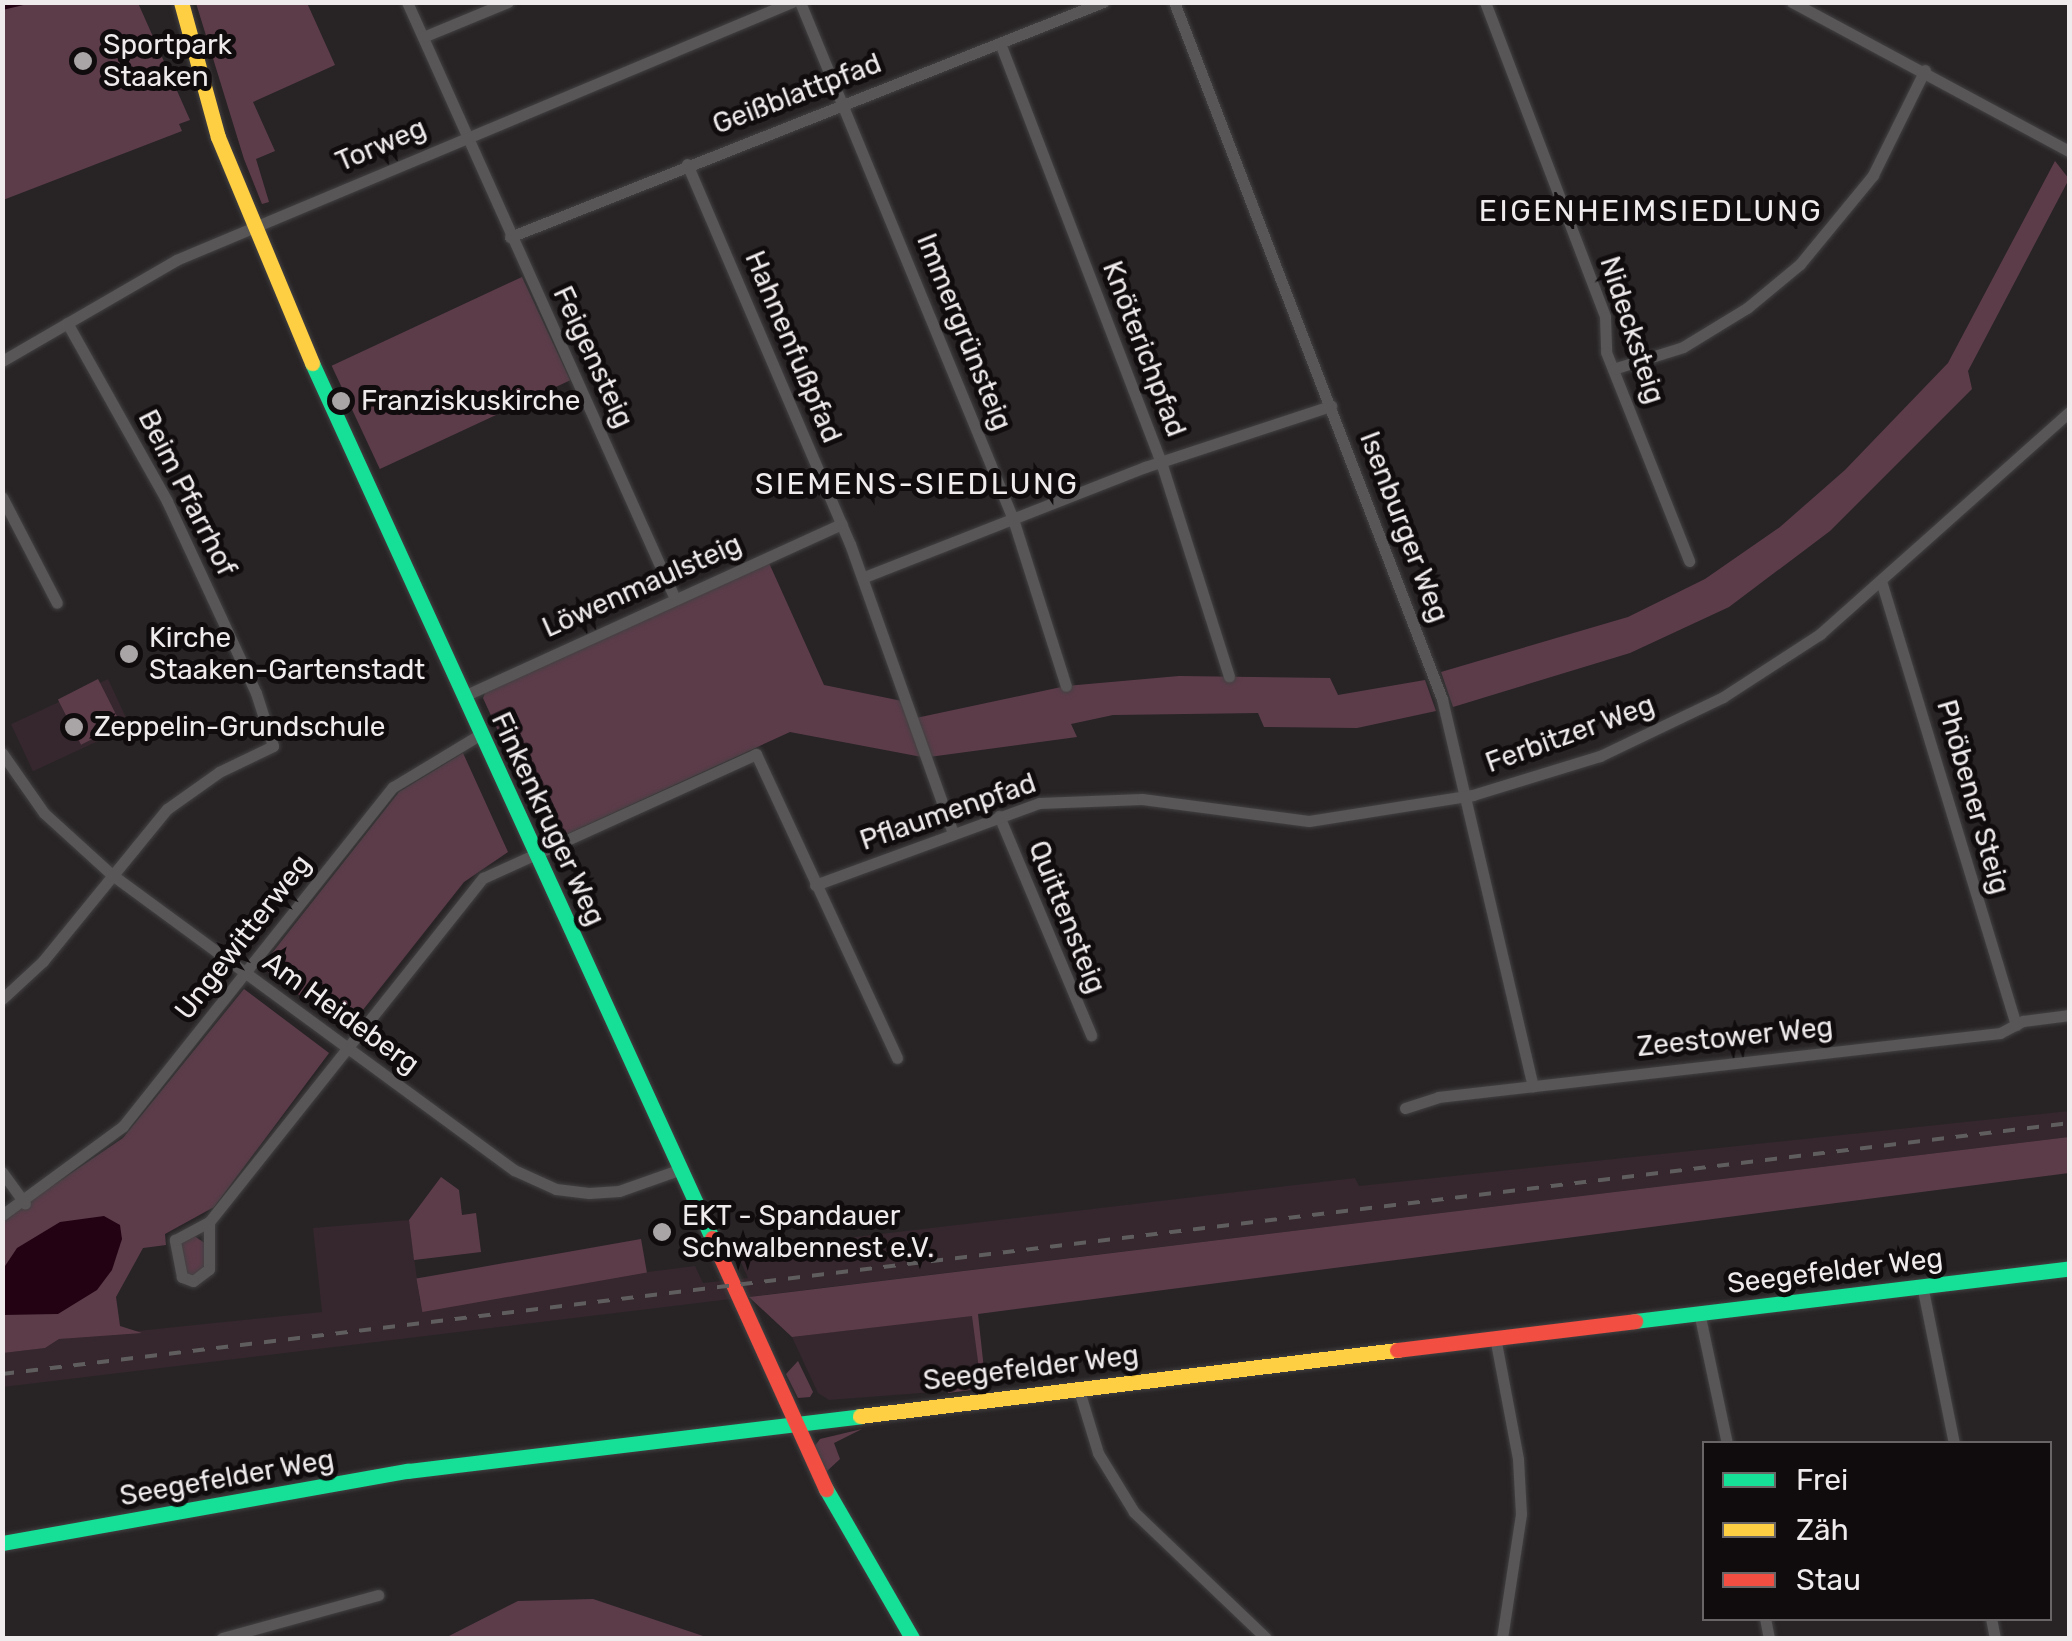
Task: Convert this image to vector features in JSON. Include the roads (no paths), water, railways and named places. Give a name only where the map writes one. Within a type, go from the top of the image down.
[{"type":"street","name":"Finkenkruger Weg","points":[[181,2],[251,227],[852,1542],[912,1638]]},
{"type":"street","name":"Feigensteig","points":[[407,2],[675,599]]},
{"type":"street","points":[[423,37],[508,2]]},
{"type":"street","name":"Torweg","points":[[2,361],[251,227],[796,2]]},
{"type":"street","name":"Immergrünsteig","points":[[796,2],[842,102],[1014,519],[1066,686]]},
{"type":"street","name":"Geißblattpfad","points":[[510,238],[842,102],[1103,2]]},
{"type":"street","name":"Isenburger Weg","points":[[1174,2],[1433,672],[1532,1086]]},
{"type":"street","name":"Nidecksteig","points":[[1485,2],[1605,317],[1612,369],[1689,561]]},
{"type":"street","points":[[1792,2],[1925,70],[2070,152]]},
{"type":"street","name":"Knöterichpfad","points":[[1000,43],[1161,462],[1229,676]]},
{"type":"street","points":[[1612,369],[1640,365],[1693,341],[1758,300],[1806,258],[1874,175],[1925,70]]},
{"type":"street","name":"Hahnenfußpfad","points":[[687,164],[864,578],[953,833]]},
{"type":"street","name":"Beim Pfarrhof","points":[[67,323],[167,500],[256,692],[274,746],[219,772],[156,819],[110,874]]},
{"type":"street","points":[[864,578],[1161,462],[1331,406]]},
{"type":"street","name":"Ferbitzer Weg","points":[[1100,798],[1303,822],[1464,796],[1600,756],[1684,718],[1772,668],[1882,584],[2070,411]]},
{"type":"street","points":[[2,497],[57,603]]},
{"type":"street","name":"Löwenmaulsteig","points":[[464,696],[842,524]]},
{"type":"street","name":"Phöbener Steig","points":[[1882,584],[2016,1025]]},
{"type":"street","name":"Ungewitterweg","points":[[2,1215],[25,1204],[122,1126],[393,787],[482,734]]},
{"type":"street","name":"Am Heideberg","points":[[2,753],[52,822],[110,874],[514,1170],[556,1189],[619,1190],[681,1169]]},
{"type":"street","points":[[209,1222],[209,1269],[192,1280],[182,1277],[176,1240],[209,1222],[472,888],[535,850],[756,754],[897,1058]]},
{"type":"street","name":"Pflaumenpfad","points":[[815,885],[1039,803],[1100,798]]},
{"type":"street","name":"Quittensteig","points":[[999,816],[1091,1035]]},
{"type":"street","points":[[2,999],[42,960],[110,874]]},
{"type":"street","name":"Zeestower Weg","points":[[1405,1108],[1438,1096],[2000,1033],[2016,1025],[2070,1015]]},
{"type":"street","points":[[2,1172],[25,1204]]},
{"type":"street","name":"Seegefelder Weg","points":[[2,1543],[408,1471],[2070,1268]]},
{"type":"street","points":[[1922,1285],[1953,1441]]},
{"type":"street","points":[[1699,1312],[1726,1441]]},
{"type":"street","points":[[1495,1337],[1512,1418],[1521,1514],[1502,1638]]},
{"type":"street","points":[[1078,1387],[1098,1453],[1134,1512],[1266,1638]]},
{"type":"street","points":[[222,1638],[378,1595]]},
{"type":"waterway","points":[[2,8],[27,2]]},
{"type":"railway","points":[[2,1374],[2070,1123]]},
{"type":"place","name":"Sportpark Staaken","points":[[83,61]]},
{"type":"place","name":"Franziskuskirche","points":[[341,401]]},
{"type":"place","name":"Kirche Staaken-Gartenstadt","points":[[129,654]]},
{"type":"place","name":"Zeppelin-Grundschule","points":[[74,727]]},
{"type":"place","name":"EKT - Spandauer Schwalbennest e.V.","points":[[662,1232]]},
{"type":"district","name":"EIGENHEIMSIEDLUNG","points":[[1651,211]]},
{"type":"district","name":"SIEMENS-SIEDLUNG","points":[[917,484]]}]
